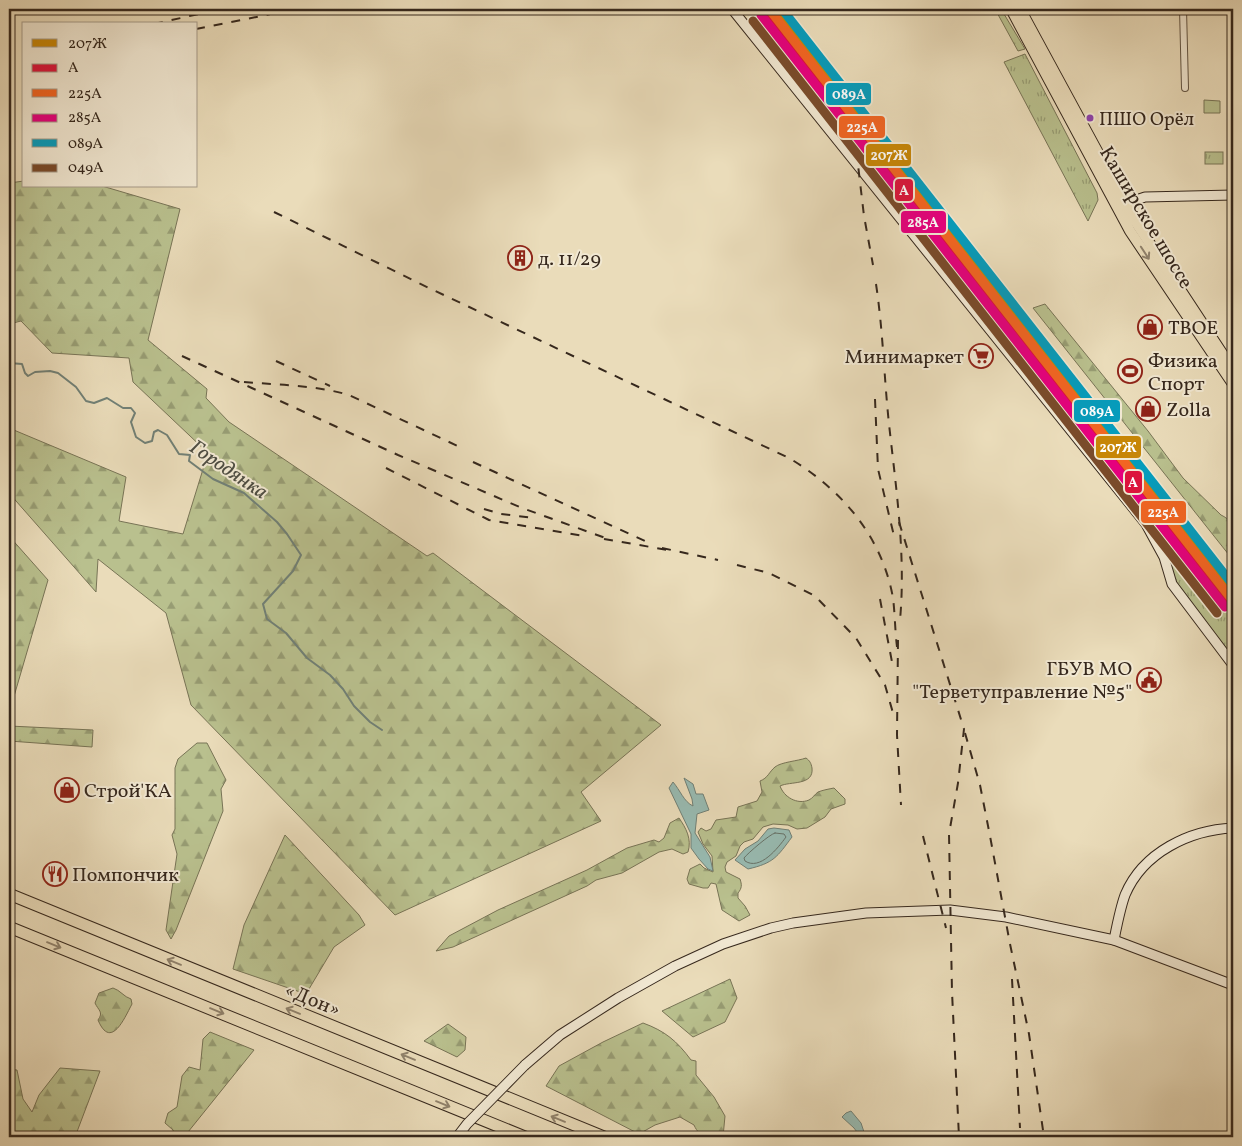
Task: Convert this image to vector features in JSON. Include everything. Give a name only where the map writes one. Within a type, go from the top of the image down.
[{"type":"highway","name":"«Дон»","points":[[9,894],[604,1137]]},
{"type":"highway","points":[[9,927],[525,1137]]},
{"type":"main road","name":"Каширское шоссе","points":[[1011,9],[1123,209],[1233,370]]},
{"type":"main road","name":"Каширское шоссе","points":[[1020,9],[1157,273],[1233,384]]},
{"type":"street","points":[[732,9],[1146,524],[1164,557],[1172,584],[1233,665]]},
{"type":"street","points":[[1184,9],[1185,88]]},
{"type":"street","points":[[1233,9],[1233,183]]},
{"type":"street","points":[[1123,209],[1138,199],[1147,197],[1233,195]]},
{"type":"street","points":[[1114,940],[1126,893],[1148,863],[1164,849],[1196,833],[1233,828]]},
{"type":"street","points":[[457,1137],[467,1124],[525,1065],[560,1035],[618,998],[675,966],[723,944],[771,928],[793,923],[866,913],[950,910],[1006,917],[1114,940],[1233,985]]},
{"type":"street","points":[[493,1124],[517,1137]]},
{"type":"green space","points":[[995,9],[1001,9],[1025,49],[1018,51]]},
{"type":"green space","points":[[1025,54],[1097,193],[1098,200],[1088,221],[1004,62]]},
{"type":"green space","points":[[1204,100],[1220,101],[1220,113],[1204,113]]},
{"type":"green space","points":[[1205,152],[1223,152],[1223,164],[1205,164]]},
{"type":"green space","points":[[22,181],[22,188],[109,188],[180,209],[148,340],[207,389],[206,398],[229,422],[427,556],[433,553],[661,725],[581,792],[601,821],[395,915],[191,705],[166,613],[98,559],[96,592],[9,493],[9,428],[126,477],[119,521],[183,534],[208,453],[133,382],[129,358],[52,353],[21,321],[9,324],[9,183]]},
{"type":"green space","points":[[1045,304],[1148,431],[1183,478],[1221,515],[1227,518],[1234,534],[1233,560],[1033,308]]},
{"type":"green space","points":[[1041,361],[1233,607],[1233,658],[1176,582],[1143,518],[1024,363]]},
{"type":"green space","points":[[9,536],[48,580],[10,710],[9,710]]},
{"type":"green space","points":[[9,726],[93,730],[92,747],[9,741]]},
{"type":"green space","points":[[197,743],[207,743],[226,780],[221,789],[223,811],[171,939],[166,930],[177,854],[172,835],[175,829],[175,768],[178,759]]},
{"type":"green space","points":[[806,758],[810,762],[812,774],[801,782],[780,786],[785,794],[796,801],[804,801],[810,799],[818,792],[834,788],[845,799],[845,804],[831,809],[825,817],[807,828],[797,829],[788,825],[773,824],[763,827],[753,839],[744,842],[740,846],[736,856],[727,862],[725,867],[726,872],[740,879],[741,886],[738,898],[750,915],[739,921],[722,910],[716,884],[711,883],[708,888],[703,888],[689,884],[687,879],[690,869],[700,864],[713,872],[712,856],[703,844],[698,832],[701,828],[706,831],[711,829],[716,820],[736,817],[738,807],[757,801],[762,792],[760,781],[767,777],[775,767]]},
{"type":"green space","points":[[679,818],[688,834],[688,852],[683,854],[672,849],[659,852],[622,873],[596,880],[587,886],[453,947],[436,951],[449,936],[498,910],[587,870],[627,848],[654,840],[659,842],[664,838],[670,823]]},
{"type":"green space","points":[[285,835],[359,915],[365,925],[334,947],[306,994],[233,969],[244,925]]},
{"type":"green space","points":[[730,979],[737,998],[725,1022],[693,1037],[662,1011]]},
{"type":"green space","points":[[113,988],[131,999],[132,1004],[122,1023],[113,1032],[108,1032],[103,1029],[98,1020],[100,1013],[95,1003],[99,993]]},
{"type":"green space","points":[[643,1023],[658,1029],[670,1037],[691,1060],[696,1061],[696,1075],[714,1097],[725,1116],[723,1137],[702,1135],[696,1130],[694,1125],[680,1117],[655,1125],[639,1134],[546,1086],[559,1066]]},
{"type":"green space","points":[[448,1024],[466,1037],[465,1050],[457,1057],[424,1041]]},
{"type":"green space","points":[[210,1032],[254,1050],[184,1137],[174,1137],[173,1130],[165,1123],[168,1113],[177,1107],[182,1076],[189,1067],[200,1070],[203,1039]]},
{"type":"green space","points":[[60,1068],[100,1071],[75,1137],[9,1137],[9,1069],[17,1070],[23,1099],[32,1112],[39,1095]]},
{"type":"water","points":[[684,778],[693,784],[696,794],[703,794],[709,810],[697,814],[695,833],[710,857],[713,871],[708,869],[691,848],[691,834],[669,788],[673,782],[685,799],[693,806]]},
{"type":"water","points":[[768,829],[789,830],[792,837],[774,858],[769,862],[748,869],[735,860],[745,849],[758,841]]},
{"type":"water","points":[[851,1111],[861,1123],[864,1132],[860,1136],[842,1117]]},
{"type":"waterway","name":"Городянка","points":[[9,363],[22,364],[28,376],[35,372],[50,371],[58,373],[76,387],[86,401],[94,403],[107,398],[123,408],[131,408],[135,413],[131,422],[136,437],[145,443],[152,441],[154,432],[158,430],[167,435],[179,454],[190,455],[189,461],[213,479],[244,493],[277,522],[301,555],[293,571],[263,604],[267,619],[286,633],[307,658],[330,675],[343,689],[354,706],[370,722],[382,730]]},
{"type":"railway","points":[[163,22],[221,9]]},
{"type":"railway","points":[[198,29],[296,9]]},
{"type":"railway","points":[[757,9],[977,289]]},
{"type":"railway","points":[[836,120],[851,143],[858,165],[864,216],[873,265]]},
{"type":"railway","points":[[274,212],[429,288],[789,458],[808,470],[826,484],[856,516],[879,554],[888,575],[893,598],[897,647]]},
{"type":"railway","points":[[876,284],[901,546],[902,596],[900,620]]},
{"type":"railway","points":[[182,356],[398,455],[522,508],[611,540]]},
{"type":"railway","points":[[276,361],[330,386]]},
{"type":"railway","points":[[244,382],[310,387],[349,395],[464,449]]},
{"type":"railway","points":[[875,399],[878,469],[895,540]]},
{"type":"railway","points":[[473,462],[645,541]]},
{"type":"railway","points":[[386,468],[489,520],[584,536]]},
{"type":"railway","points":[[484,509],[501,514],[534,518]]},
{"type":"railway","points":[[899,522],[964,729],[958,783],[949,834],[952,992],[959,1137]]},
{"type":"railway","points":[[604,539],[668,550]]},
{"type":"railway","points":[[662,548],[718,560]]},
{"type":"railway","points":[[737,565],[769,573],[815,596],[856,638],[885,685],[893,713]]},
{"type":"railway","points":[[880,599],[892,662]]},
{"type":"railway","points":[[898,640],[897,735],[901,805]]},
{"type":"railway","points":[[965,733],[980,785],[1029,1034],[1044,1137]]},
{"type":"railway","points":[[923,836],[946,928]]},
{"type":"railway","points":[[1012,979],[1020,1128]]},
{"type":"transit line","name":"225А","points":[[769,9],[1233,601]]},
{"type":"transit line","name":"207Ж","points":[[774,9],[1233,593]]},
{"type":"transit line","name":"089А","points":[[782,9],[1233,585]]},
{"type":"transit line","name":"285А","points":[[761,15],[1225,607]]},
{"type":"transit line","name":"A","points":[[766,15],[1225,599]]},
{"type":"transit line","name":"049А","points":[[753,21],[1217,613]]},
{"type":"place","name":"ПШО Орёл","points":[[1090,118]]},
{"type":"place","name":"д. 11/29","points":[[520,258]]},
{"type":"place","name":"ТВОЕ","points":[[1150,327]]},
{"type":"place","name":"Минимаркет","points":[[981,356]]},
{"type":"place","name":"Физика Спорт","points":[[1130,371]]},
{"type":"place","name":"Zolla","points":[[1148,409]]},
{"type":"place","name":"ГБУВ МО \"Терветуправление №5\"","points":[[1149,680]]},
{"type":"place","name":"Строй'КА","points":[[67,790]]},
{"type":"place","name":"Помпончик","points":[[55,874]]}]
